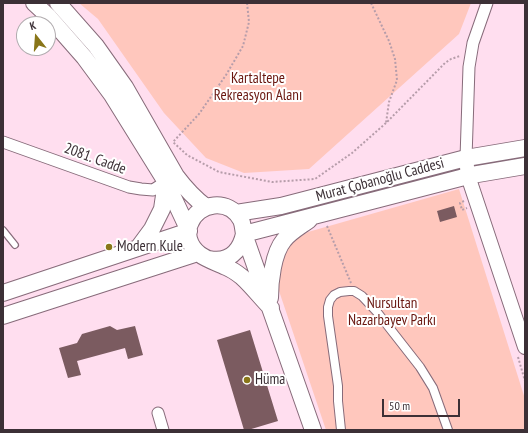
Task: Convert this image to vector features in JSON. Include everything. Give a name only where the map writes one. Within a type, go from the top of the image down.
[{"type":"main road","points":[[34,3],[48,16],[84,56],[171,179],[183,186],[192,196],[206,207]]},
{"type":"main road","points":[[58,3],[96,46],[125,87],[171,179],[189,231]]},
{"type":"main road","name":"Murat Çobanoğlu Caddesi","points":[[236,213],[281,206],[466,158],[525,148]]},
{"type":"main road","name":"Murat Çobanoğlu Caddesi","points":[[244,234],[468,176],[525,166]]},
{"type":"main road","points":[[138,248],[152,229],[162,209],[171,179]]},
{"type":"main road","points":[[271,308],[242,277],[227,267],[202,256],[193,248],[188,235],[193,218],[199,211],[214,205],[222,206],[229,208],[236,213],[240,219],[244,234],[271,308],[313,430]]},
{"type":"main road","points":[[271,308],[270,287],[275,258],[284,241],[298,228],[318,215]]},
{"type":"main road","points":[[3,293],[189,231]]},
{"type":"main road","points":[[3,316],[202,256],[214,260],[223,259],[231,256],[238,250],[242,243],[244,234]]},
{"type":"street","points":[[487,3],[470,55],[468,73],[466,158],[468,176],[525,347]]},
{"type":"street","name":"2081. Cadde","points":[[3,142],[129,187],[153,190],[171,179]]},
{"type":"street","points":[[340,430],[338,386],[328,307],[330,300],[334,295],[340,292],[354,291],[362,296],[377,312],[420,367],[433,388],[448,430]]},
{"type":"street","points":[[158,413],[163,430]]},
{"type":"lane","points":[[3,230],[15,245]]},
{"type":"path","points":[[247,3],[249,22],[243,46],[226,75],[198,114],[173,142],[187,155],[219,172],[272,182],[315,179],[352,153],[386,123],[445,63],[457,56],[470,55]]},
{"type":"path","points":[[371,3],[389,41],[395,59],[397,80],[389,102],[386,123]]},
{"type":"path","points":[[466,201],[460,202],[462,210],[468,208]]},
{"type":"path","points":[[318,215],[354,291]]},
{"type":"green space","name":"Kartaltepe Rekreasyon Alanı","points":[[79,3],[471,3],[459,34],[309,169],[244,173],[206,158],[164,113],[98,19]]},
{"type":"green space","name":"Nursultan Nazarbayev Parkı","points":[[459,189],[525,399],[525,430],[326,430],[277,285],[280,257],[292,241],[308,232]]},
{"type":"building","points":[[454,206],[457,217],[440,222],[437,211]]},
{"type":"building","points":[[110,326],[117,330],[135,326],[143,355],[128,359],[125,348],[77,361],[81,375],[68,378],[59,348],[77,343],[82,334]]},
{"type":"building","name":"Hüma","points":[[250,330],[278,421],[244,430],[217,340]]},
{"type":"place","name":"Modern Kule","points":[[109,247]]},
{"type":"place","name":"Hüma","points":[[247,380]]}]
